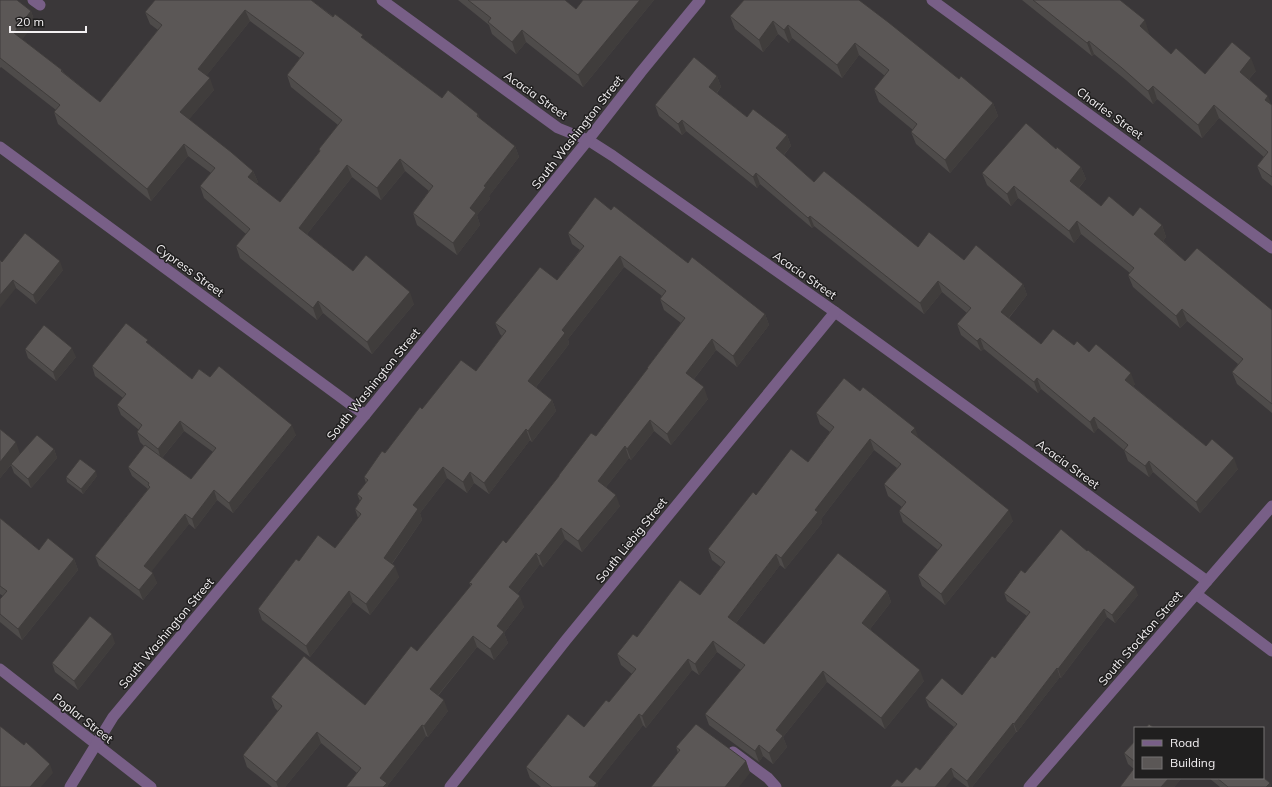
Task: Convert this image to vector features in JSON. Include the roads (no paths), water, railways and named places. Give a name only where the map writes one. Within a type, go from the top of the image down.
[{"type":"street","name":"Acacia Street","points":[[382,0],[558,128],[588,140],[620,160],[835,312],[1207,581]]},
{"type":"street","name":"South Washington Street","points":[[70,787],[113,717],[365,415],[700,0]]},
{"type":"street","name":"Charles Street","points":[[932,0],[1272,248]]},
{"type":"street","name":"Cypress Street","points":[[0,146],[365,415]]},
{"type":"street","name":"South Liebig Street","points":[[450,787],[566,640],[835,312]]},
{"type":"street","name":"South Stockton Street","points":[[1029,787],[1272,506]]},
{"type":"street","points":[[1196,594],[1272,650]]},
{"type":"street","name":"Poplar Street","points":[[0,669],[151,787]]},
{"type":"street","points":[[725,745],[768,778],[776,787]]}]
